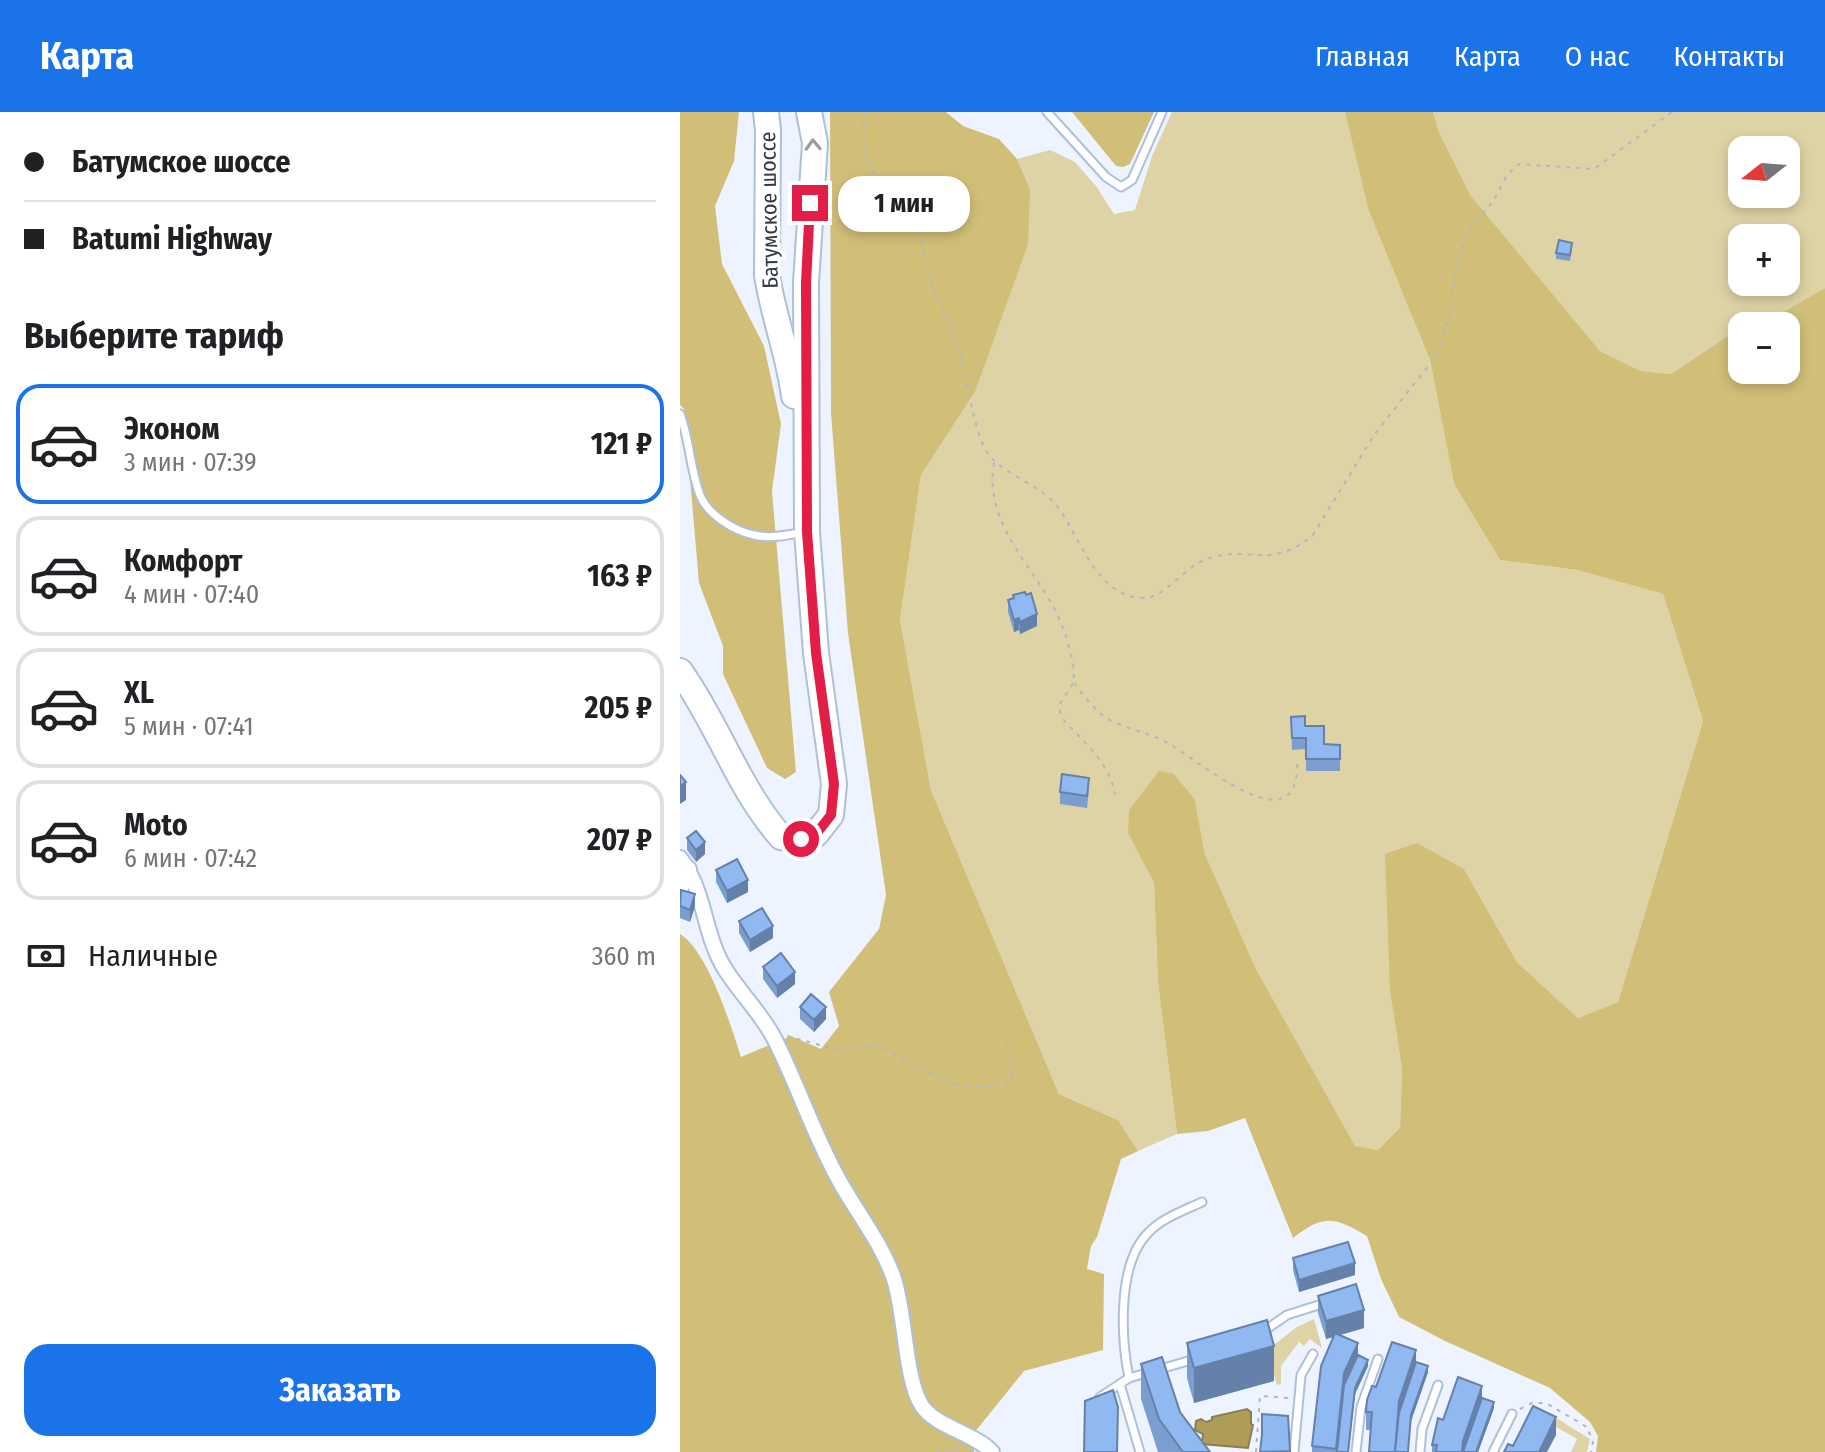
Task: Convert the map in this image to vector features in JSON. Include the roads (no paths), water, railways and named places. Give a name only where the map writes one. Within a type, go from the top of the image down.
[{"type":"highway","name":"Батумское шоссе","points":[[680,671],[694,690],[761,815],[781,837],[801,839],[816,834],[831,815],[834,784],[816,653],[806,502],[790,367],[770,295],[766,252],[766,112]]},
{"type":"highway","points":[[806,502],[807,234],[815,143],[809,112]]},
{"type":"highway","points":[[770,295],[787,308],[798,307],[806,300]]},
{"type":"street","points":[[680,890],[684,864]]},
{"type":"street","points":[[684,864],[698,887],[713,946],[775,1041],[840,1182],[877,1242],[893,1277],[902,1307],[916,1393],[922,1406],[933,1418],[954,1427],[992,1452]]},
{"type":"lane","points":[[1047,112],[1106,177],[1121,187],[1132,180],[1162,112]]},
{"type":"lane","points":[[680,414],[689,436],[700,496],[715,515],[753,535],[807,532]]},
{"type":"lane","points":[[1129,1378],[1125,1356],[1125,1289],[1133,1254],[1146,1234],[1164,1220],[1202,1202]]},
{"type":"lane","points":[[1257,1336],[1287,1315],[1337,1299]]},
{"type":"lane","points":[[1294,1452],[1301,1375],[1313,1354]]},
{"type":"lane","points":[[1092,1408],[1100,1397],[1129,1378],[1210,1355]]},
{"type":"lane","points":[[1356,1452],[1361,1407],[1378,1359]]},
{"type":"lane","points":[[1120,1384],[1142,1450]]},
{"type":"lane","points":[[1420,1452],[1422,1429],[1438,1385]]},
{"type":"lane","points":[[1493,1452],[1512,1414]]}]
